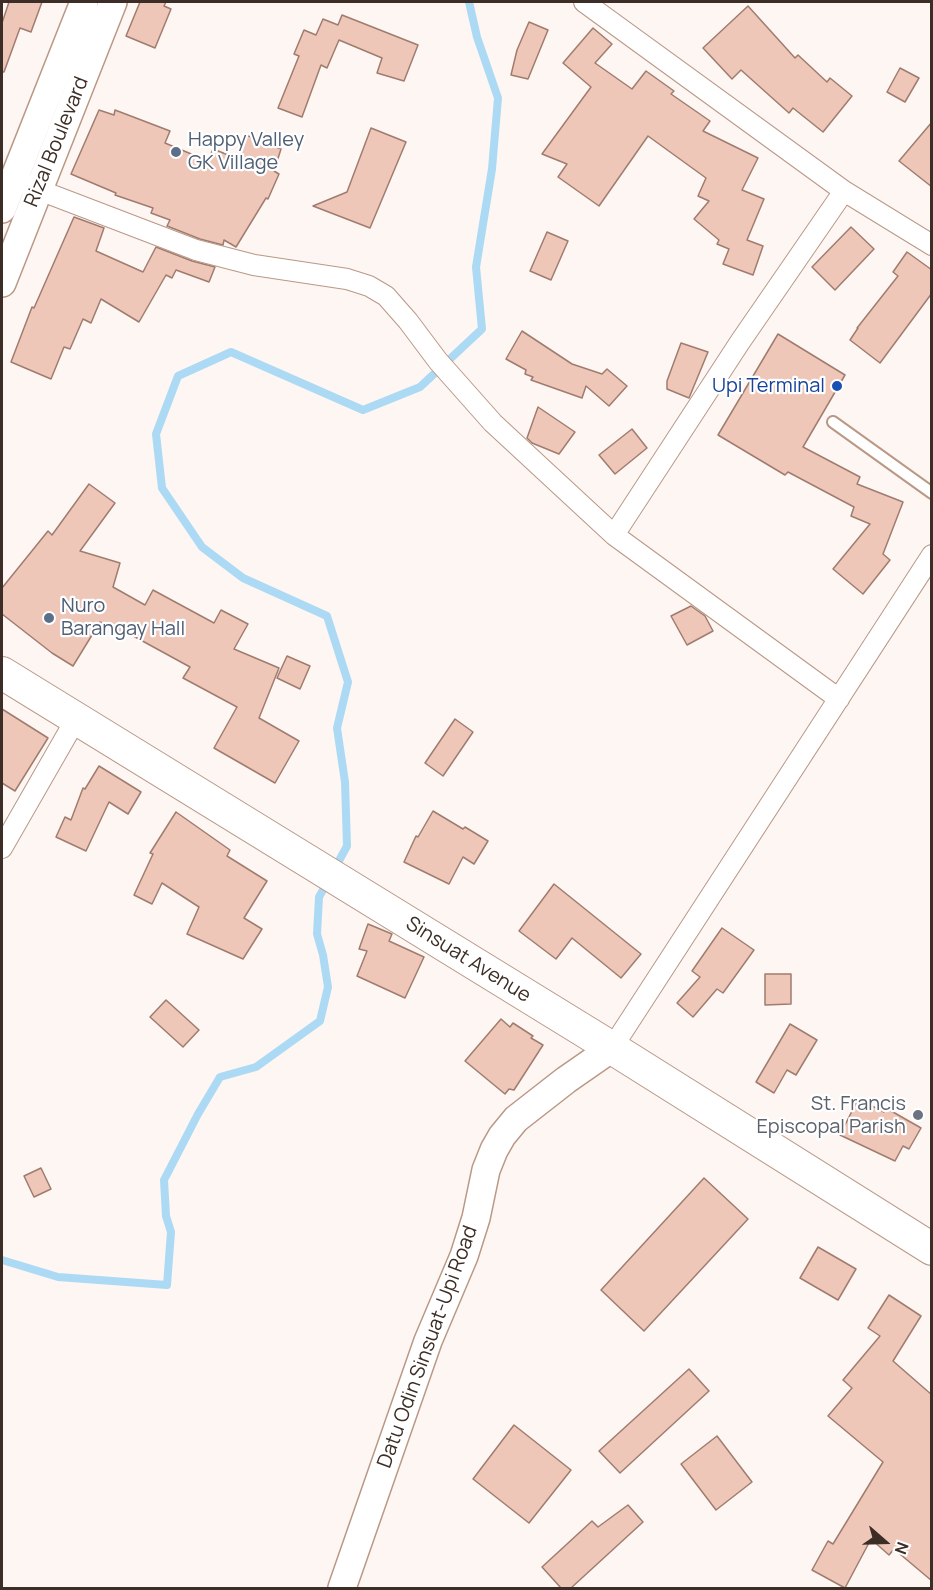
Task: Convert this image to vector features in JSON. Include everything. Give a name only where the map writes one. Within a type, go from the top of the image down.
[{"type":"main road","name":"Rizal Boulevard","points":[[2,209],[7,178],[84,2]]},
{"type":"main road","name":"Rizal Boulevard","points":[[2,283],[113,2]]},
{"type":"main road","name":"Sinsuat Avenue","points":[[2,673],[612,1048],[932,1249]]},
{"type":"main road","name":"Datu Odin Sinsuat-Upi Road","points":[[342,1588],[428,1341],[464,1256],[476,1218],[486,1170],[494,1150],[516,1119],[612,1048]]},
{"type":"street","points":[[585,2],[844,191],[932,245]]},
{"type":"street","points":[[7,178],[196,250],[254,265],[347,279],[369,286],[386,296],[438,361],[493,423],[614,535],[839,699]]},
{"type":"street","points":[[614,535],[740,342],[844,191]]},
{"type":"street","points":[[612,1048],[932,555]]},
{"type":"street","points":[[2,848],[76,719]]},
{"type":"lane","points":[[833,422],[932,493]]},
{"type":"building","points":[[9,2],[42,2],[31,32],[20,28],[4,72],[2,72],[2,23]]},
{"type":"building","points":[[140,2],[166,2],[164,6],[171,9],[155,48],[126,36]]},
{"type":"building","points":[[748,6],[795,58],[798,55],[827,82],[830,78],[852,96],[823,132],[793,108],[789,113],[741,70],[732,79],[703,48]]},
{"type":"building","points":[[342,15],[418,45],[404,81],[377,73],[382,58],[339,40],[327,68],[321,65],[302,117],[278,108],[299,56],[294,54],[304,30],[316,35],[323,19],[338,25]]},
{"type":"building","points":[[529,22],[548,30],[528,79],[511,75],[517,50]]},
{"type":"building","points":[[593,28],[612,44],[595,63],[632,89],[646,71],[674,91],[671,94],[710,121],[703,131],[758,158],[742,190],[764,199],[747,240],[763,246],[753,275],[723,264],[729,249],[717,244],[719,240],[694,219],[709,201],[698,196],[706,178],[648,136],[599,206],[558,177],[567,164],[542,154],[591,87],[563,63]]},
{"type":"building","points":[[900,68],[919,78],[905,102],[887,92]]},
{"type":"building","points":[[99,110],[114,115],[115,110],[170,131],[165,143],[208,161],[213,149],[236,158],[246,135],[281,149],[274,171],[279,174],[268,199],[266,198],[236,247],[224,240],[223,245],[167,226],[170,220],[151,213],[153,208],[115,195],[116,193],[71,174]]},
{"type":"building","points":[[932,122],[932,187],[899,161]]},
{"type":"building","points":[[371,128],[406,142],[370,228],[313,206],[347,192]]},
{"type":"building","points":[[74,217],[104,228],[96,251],[143,272],[156,247],[215,267],[209,282],[176,270],[172,278],[166,275],[139,322],[101,299],[91,323],[83,319],[70,349],[64,347],[51,379],[11,362],[32,307],[34,308]]},
{"type":"building","points":[[851,227],[874,249],[835,290],[812,267]]},
{"type":"building","points":[[547,232],[568,241],[551,280],[530,271]]},
{"type":"building","points":[[907,252],[932,270],[932,293],[880,363],[850,340],[898,276],[893,272]]},
{"type":"building","points":[[522,331],[572,364],[602,374],[607,369],[627,386],[609,406],[586,386],[582,398],[531,380],[533,377],[525,374],[526,370],[506,359]]},
{"type":"building","points":[[778,334],[845,375],[803,447],[860,477],[857,484],[903,502],[883,554],[890,560],[863,594],[833,569],[870,524],[851,516],[854,507],[788,472],[785,475],[718,435]]},
{"type":"building","points":[[681,343],[708,352],[689,398],[667,389],[667,381]]},
{"type":"building","points":[[538,407],[575,432],[559,454],[532,443],[527,438]]},
{"type":"building","points":[[632,429],[647,448],[615,474],[599,455]]},
{"type":"building","points":[[89,484],[115,503],[80,551],[120,563],[113,587],[145,605],[153,590],[214,623],[221,610],[248,624],[234,649],[279,668],[259,718],[299,741],[275,783],[214,748],[237,707],[183,678],[190,667],[126,632],[125,635],[100,622],[73,666],[52,653],[2,614],[2,588],[48,531],[52,535]]},
{"type":"building","points":[[691,606],[705,616],[713,631],[687,645],[671,616]]},
{"type":"building","points":[[287,656],[310,666],[300,689],[277,678]]},
{"type":"building","points":[[2,709],[48,738],[15,791],[2,783]]},
{"type":"building","points":[[455,719],[473,732],[443,776],[425,763]]},
{"type":"building","points":[[99,766],[141,792],[128,814],[109,802],[86,851],[56,837],[65,817],[71,820],[83,788],[85,789]]},
{"type":"building","points":[[433,811],[488,841],[474,864],[463,857],[449,884],[404,862],[416,836],[418,837]]},
{"type":"building","points":[[176,812],[230,850],[227,856],[267,881],[244,918],[262,929],[243,959],[187,934],[199,907],[162,883],[152,904],[134,895],[153,854],[150,853]]},
{"type":"building","points":[[554,884],[641,954],[621,978],[572,938],[556,959],[519,931]]},
{"type":"building","points":[[368,924],[392,934],[389,941],[424,957],[405,998],[357,976],[367,951],[359,949]]},
{"type":"building","points":[[722,928],[754,950],[723,993],[717,989],[693,1017],[677,1003],[700,977],[692,971]]},
{"type":"building","points":[[765,974],[791,974],[791,1004],[765,1005]]},
{"type":"building","points":[[166,1000],[199,1030],[183,1047],[150,1017]]},
{"type":"building","points":[[501,1019],[510,1027],[513,1023],[543,1045],[514,1090],[509,1089],[505,1094],[465,1061]]},
{"type":"building","points":[[790,1024],[817,1040],[796,1075],[787,1070],[774,1093],[756,1082]]},
{"type":"building","points":[[858,1099],[884,1112],[886,1108],[921,1128],[909,1149],[903,1146],[895,1161],[840,1135]]},
{"type":"building","points":[[41,1168],[51,1189],[34,1197],[24,1176]]},
{"type":"building","points":[[704,1178],[748,1219],[644,1331],[601,1290]]},
{"type":"building","points":[[818,1247],[856,1269],[838,1300],[800,1278]]},
{"type":"building","points":[[889,1295],[921,1316],[893,1361],[932,1395],[932,1581],[894,1549],[889,1555],[871,1539],[845,1588],[812,1570],[828,1541],[833,1544],[883,1462],[828,1416],[852,1388],[843,1380],[880,1336],[868,1328]]},
{"type":"building","points":[[689,1369],[709,1391],[620,1473],[599,1451]]},
{"type":"building","points":[[514,1425],[571,1470],[529,1523],[473,1479]]},
{"type":"building","points":[[717,1436],[752,1482],[716,1510],[681,1464]]},
{"type":"building","points":[[628,1505],[643,1522],[571,1588],[561,1588],[542,1567],[592,1521],[598,1527]]},
{"type":"waterway","points":[[334,870],[347,846],[345,782],[337,728],[348,682],[327,616],[243,578],[202,547],[162,488],[156,434],[178,376],[231,352],[363,410],[420,387],[482,329],[476,267],[492,169],[498,98],[477,37],[469,2]]},
{"type":"waterway","points":[[2,1260],[58,1277],[167,1285],[171,1232],[166,1216],[164,1180],[198,1114],[220,1077],[256,1067],[320,1021],[328,987],[317,934],[319,897],[328,881]]},
{"type":"place","name":"Happy Valley GK Village","points":[[176,152]]},
{"type":"place","name":"Upi Terminal","points":[[837,386]]},
{"type":"place","name":"Nuro Barangay Hall","points":[[49,618]]},
{"type":"place","name":"St. Francis Episcopal Parish","points":[[918,1115]]}]
